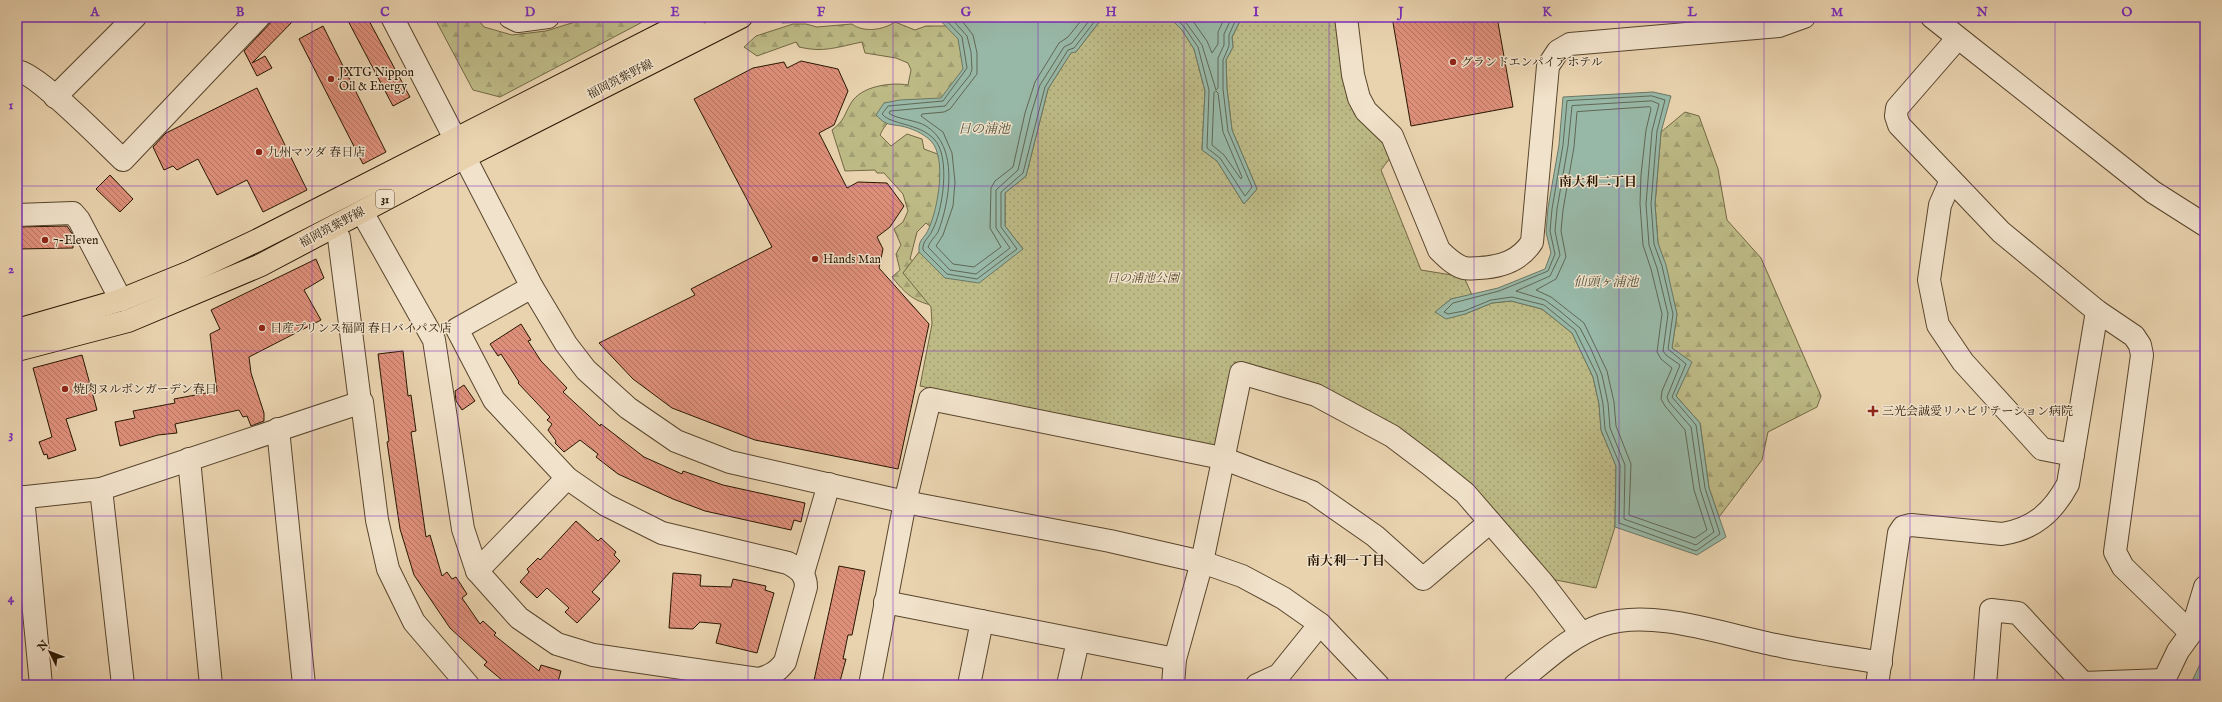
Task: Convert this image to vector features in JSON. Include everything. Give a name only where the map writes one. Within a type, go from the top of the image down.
[{"type":"main road","name":"福岡筑紫野線","points":[[17,350],[128,321],[260,265],[362,212],[461,148],[695,17]]},
{"type":"main road","name":"福岡筑紫野線","points":[[17,330],[121,300],[190,272],[461,148],[741,17]]},
{"type":"street","points":[[55,97],[135,17]]},
{"type":"street","points":[[17,71],[24,72],[55,97],[123,160],[259,17]]},
{"type":"street","points":[[392,17],[532,287],[566,344],[586,370],[628,408],[676,441],[730,462],[905,502],[1110,541],[1202,562],[1242,576],[1283,598],[1320,624],[1378,685]]},
{"type":"street","points":[[510,17],[518,21],[548,17]]},
{"type":"street","points":[[1346,17],[1354,75],[1359,98],[1366,111],[1392,136],[1439,250],[1450,260],[1465,268],[1492,268],[1506,264],[1527,250],[1532,242],[1548,66],[1558,51],[1570,44],[1779,26],[1804,17]]},
{"type":"street","points":[[1932,17],[1957,39],[2153,192],[2205,225]]},
{"type":"street","points":[[1957,39],[1897,108],[1896,116],[1899,126],[2001,232],[2096,311],[2134,336],[2140,345],[2142,355],[2115,552],[2123,567],[2191,633]]},
{"type":"street","points":[[1951,180],[1940,205],[1928,280],[1938,325],[1963,362],[2042,449],[2073,455]]},
{"type":"street","points":[[362,212],[434,340],[462,522],[477,571],[519,618],[557,644],[593,655],[772,681],[778,670],[785,662],[806,587],[806,580],[803,574],[788,563],[662,533],[606,505],[567,478],[494,400],[457,329]]},
{"type":"street","points":[[17,214],[73,213],[79,220],[121,300]]},
{"type":"street","points":[[339,238],[359,394]]},
{"type":"street","points":[[434,340],[457,329],[532,287]]},
{"type":"street","points":[[1877,685],[1899,533],[1903,527],[1910,525],[2002,534],[2027,528],[2049,513],[2060,500],[2068,484],[2096,311]]},
{"type":"street","points":[[1173,685],[1175,659],[1202,562],[1222,458],[1241,374],[1316,395],[1392,436],[1465,493],[1542,582],[1581,633]]},
{"type":"street","points":[[870,685],[905,502],[930,399],[1222,458],[1312,492],[1375,536],[1423,579],[1490,522]]},
{"type":"street","points":[[41,685],[20,498],[101,488],[362,402],[377,520],[388,569],[414,622],[464,684]]},
{"type":"street","points":[[278,429],[304,685]]},
{"type":"street","points":[[189,460],[211,685]]},
{"type":"street","points":[[477,571],[567,478]]},
{"type":"street","points":[[803,574],[828,484]]},
{"type":"street","points":[[101,488],[123,685]]},
{"type":"street","points":[[1984,685],[1991,610],[2018,613],[2083,683],[2164,682],[2178,651],[2191,633],[2205,587]]},
{"type":"street","points":[[885,602],[1175,659]]},
{"type":"street","points":[[1515,685],[1581,633],[1603,624],[1626,620],[1649,619],[1776,645],[1881,663]]},
{"type":"street","points":[[969,685],[982,621]]},
{"type":"street","points":[[1257,685],[1279,675],[1320,624]]},
{"type":"street","points":[[1068,685],[1078,641]]},
{"type":"green space","points":[[434,17],[476,17],[484,27],[512,35],[546,31],[591,17],[652,17],[500,97],[473,90]]},
{"type":"green space","name":"日の浦池公園","points":[[1103,17],[1169,17],[1182,30],[1194,49],[1205,91],[1202,150],[1217,161],[1244,204],[1257,189],[1232,130],[1227,89],[1226,60],[1233,47],[1232,37],[1242,17],[1338,17],[1354,110],[1393,154],[1381,170],[1421,270],[1464,277],[1472,295],[1451,299],[1436,312],[1465,314],[1492,303],[1511,301],[1542,309],[1572,333],[1593,377],[1599,404],[1601,430],[1616,466],[1615,527],[1596,588],[1551,579],[1497,517],[1314,386],[1235,362],[1215,446],[920,386],[932,324],[931,307],[903,273],[919,252],[945,278],[1023,249],[1005,226],[1005,193],[1026,176],[1048,89],[1071,52],[1076,52]]},
{"type":"green space","points":[[895,22],[915,30],[926,26],[954,26],[968,59],[960,97],[914,107],[903,112],[886,125],[880,135],[891,146],[907,134],[922,139],[924,149],[951,159],[934,230],[926,223],[917,232],[910,259],[929,271],[949,309],[916,300],[910,296],[892,277],[900,270],[896,254],[901,245],[894,229],[903,222],[908,211],[903,194],[884,173],[877,173],[875,170],[845,171],[832,130],[842,120],[851,103],[862,93],[877,86],[893,84],[908,85],[911,70],[908,63],[896,58],[865,53],[862,42],[830,49],[808,49],[799,47],[796,42],[757,56],[744,47],[756,36],[793,24],[806,24],[817,27],[852,24],[862,29],[879,29]]},
{"type":"green space","points":[[1685,112],[1699,116],[1718,169],[1727,220],[1761,258],[1821,396],[1817,407],[1768,432],[1762,460],[1719,517],[1709,488],[1700,423],[1676,396],[1691,362],[1672,348],[1677,314],[1658,243],[1655,204],[1661,132]]},
{"type":"water","points":[[793,17],[930,17],[782,23]]},
{"type":"water","name":"日の浦池","points":[[937,17],[1103,17],[1076,52],[1071,53],[1048,89],[1026,176],[1005,193],[1005,226],[1023,249],[979,283],[945,278],[919,252],[921,241],[927,232],[932,219],[938,196],[940,171],[936,149],[931,141],[921,133],[905,127],[888,124],[876,115],[884,103],[900,100],[941,98],[963,69],[958,39]]},
{"type":"water","points":[[1169,17],[1242,17],[1232,37],[1233,47],[1226,60],[1227,89],[1232,130],[1257,189],[1244,204],[1217,161],[1202,150],[1205,91],[1194,49],[1182,30]]},
{"type":"water","name":"仙頭ヶ浦池","points":[[1653,92],[1671,96],[1661,132],[1655,204],[1658,243],[1666,265],[1677,314],[1672,348],[1692,362],[1676,396],[1700,423],[1709,488],[1726,537],[1697,555],[1615,527],[1616,466],[1601,430],[1599,404],[1593,377],[1572,333],[1542,309],[1511,301],[1492,303],[1465,314],[1446,319],[1435,312],[1451,299],[1498,288],[1545,269],[1551,253],[1546,232],[1548,208],[1559,145],[1563,97]]},
{"type":"water","points":[[2205,654],[2205,685],[2190,685]]},
{"type":"building","points":[[276,17],[297,17],[252,63],[265,56],[272,68],[257,76],[244,51]]},
{"type":"building","points":[[346,17],[367,17],[410,97],[393,106]]},
{"type":"building","name":"グランドエンパイアホテル","points":[[1392,17],[1497,17],[1513,107],[1411,126]]},
{"type":"building","points":[[323,26],[386,152],[363,164],[299,39]]},
{"type":"building","name":"Hands Man","points":[[801,61],[838,69],[848,91],[834,125],[819,133],[847,188],[858,182],[887,183],[904,206],[890,227],[877,237],[883,249],[879,268],[929,324],[898,469],[755,440],[672,408],[633,379],[599,343],[695,295],[691,289],[772,247],[694,99],[753,68],[784,62],[787,68]]},
{"type":"building","name":"九州マツダ 春日店","points":[[257,88],[307,190],[263,212],[247,180],[217,195],[198,159],[177,170],[173,166],[164,170],[153,147],[166,133]]},
{"type":"building","points":[[110,175],[133,199],[120,212],[96,189]]},
{"type":"building","name":"7-Eleven","points":[[67,226],[73,235],[73,248],[17,249],[17,227]]},
{"type":"building","points":[[316,259],[324,278],[304,290],[321,320],[249,357],[251,373],[264,413],[264,421],[251,426],[247,416],[243,417],[239,410],[175,424],[177,433],[158,435],[120,446],[115,422],[135,418],[133,411],[175,403],[174,399],[217,391],[210,334],[220,329],[211,310]]},
{"type":"building","points":[[521,324],[531,340],[528,341],[541,361],[567,388],[563,392],[600,426],[601,424],[644,457],[682,474],[683,471],[723,485],[805,503],[801,522],[794,520],[791,530],[705,511],[673,499],[618,474],[596,457],[598,454],[580,440],[564,452],[555,443],[556,441],[548,430],[552,424],[547,420],[550,417],[518,383],[519,382],[501,354],[498,356],[490,344]]},
{"type":"building","points":[[403,351],[408,396],[411,395],[416,431],[411,432],[426,537],[430,535],[442,576],[447,572],[452,579],[456,577],[467,594],[462,598],[480,624],[483,621],[496,633],[494,635],[539,671],[541,665],[561,671],[557,685],[508,685],[484,665],[487,662],[450,628],[414,575],[400,529],[387,442],[389,441],[378,354]]},
{"type":"building","name":"焼肉ヌルボンガーデン春日","points":[[82,355],[97,410],[66,419],[76,450],[48,459],[47,454],[44,455],[39,442],[52,437],[33,368]]},
{"type":"building","points":[[464,385],[475,401],[462,410],[456,401],[455,391]]},
{"type":"building","points":[[576,521],[598,541],[601,538],[616,552],[614,555],[620,561],[592,592],[600,599],[577,623],[565,612],[569,608],[547,588],[537,598],[520,582],[529,572],[527,569],[538,558],[540,560]]},
{"type":"building","points":[[839,566],[865,571],[852,635],[848,635],[843,659],[846,659],[839,685],[813,685]]},
{"type":"building","points":[[673,573],[701,575],[700,586],[731,587],[733,579],[766,586],[765,590],[774,593],[757,653],[716,643],[721,624],[700,622],[693,629],[669,628]]},
{"type":"place","name":"グランドエンパイアホテル","points":[[1453,62]]},
{"type":"place","name":"JXTG Nippon Oil & Energy","points":[[331,79]]},
{"type":"place","name":"九州マツダ 春日店","points":[[259,152]]},
{"type":"place","name":"7-Eleven","points":[[45,240]]},
{"type":"place","name":"Hands Man","points":[[815,259]]},
{"type":"place","name":"日産プリンス福岡 春日バイパス店","points":[[262,328]]},
{"type":"place","name":"焼肉ヌルボンガーデン春日","points":[[65,389]]},
{"type":"place","name":"三光会誠愛リハビリテーション病院","points":[[1873,411]]},
{"type":"district","name":"南大利二丁目","points":[[1598,181]]},
{"type":"district","name":"南大利一丁目","points":[[1346,560]]}]
